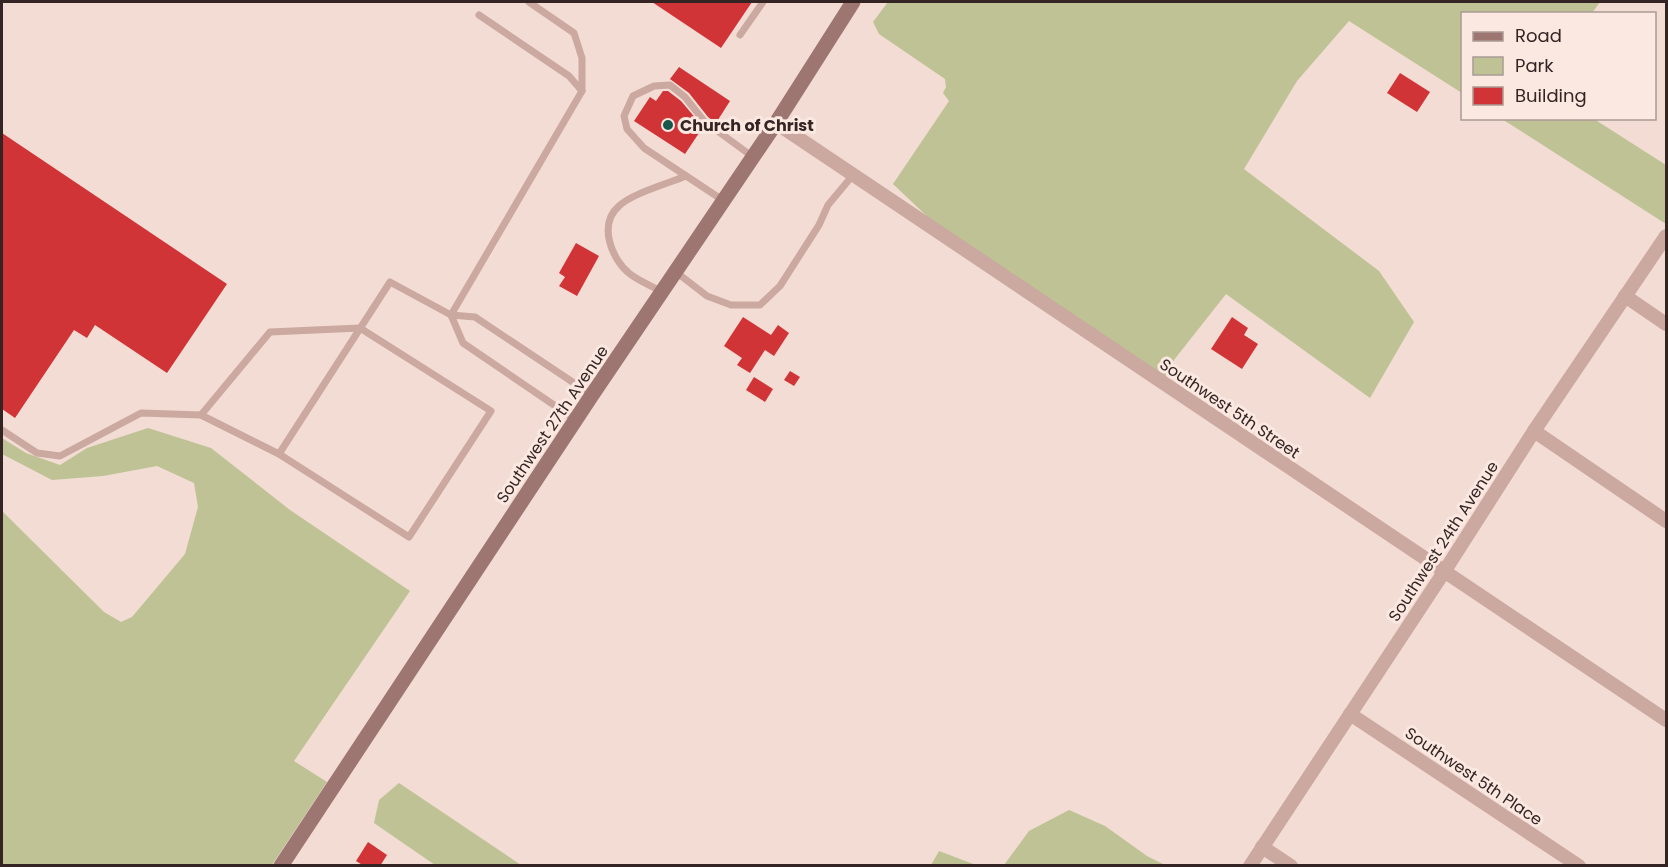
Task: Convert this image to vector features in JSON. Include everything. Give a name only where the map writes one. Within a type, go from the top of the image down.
[{"type":"main road","name":"Southwest 27th Avenue","points":[[280,866],[592,395],[776,123],[853,2]]},
{"type":"street","name":"Southwest 5th Street","points":[[776,123],[1666,720]]},
{"type":"street","name":"Southwest 24th Avenue","points":[[1250,866],[1444,572],[1533,431],[1666,236]]},
{"type":"street","points":[[1625,296],[1666,324]]},
{"type":"street","points":[[1533,431],[1666,521]]},
{"type":"street","name":"Southwest 5th Place","points":[[1350,714],[1579,866]]},
{"type":"street","points":[[1263,847],[1290,866]]},
{"type":"lane","points":[[451,315],[582,91],[582,58],[574,33],[528,2]]},
{"type":"lane","points":[[740,35],[763,2]]},
{"type":"lane","points":[[479,15],[569,76],[582,91]]},
{"type":"lane","points":[[723,201],[644,148],[627,129],[624,116],[633,96],[654,86],[670,85],[685,97],[704,122],[753,157]]},
{"type":"lane","points":[[676,272],[707,296],[731,305],[760,305],[780,286],[819,225],[828,205],[853,175]]},
{"type":"lane","points":[[662,292],[631,275],[618,262],[608,236],[609,218],[619,206],[634,196],[686,176]]},
{"type":"lane","points":[[279,454],[390,282],[451,315],[475,317],[592,395]]},
{"type":"lane","points":[[451,315],[463,343],[576,420]]},
{"type":"lane","points":[[2,430],[37,453],[60,456],[141,413],[201,415],[279,454],[409,537],[491,411],[360,328],[270,332],[201,415]]},
{"type":"green space","points":[[888,2],[1600,2],[1593,12],[1461,12],[1461,92],[1349,21],[1297,81],[1244,169],[1379,271],[1414,322],[1370,398],[1226,294],[1174,360],[1163,381],[950,238],[893,184],[949,101],[943,93],[946,87],[945,79],[879,34],[873,22]]},
{"type":"green space","points":[[1504,120],[1596,120],[1666,165],[1666,224]]},
{"type":"green space","points":[[148,428],[211,448],[290,510],[410,591],[294,761],[327,782],[272,865],[2,865],[2,511],[104,612],[121,622],[132,617],[185,554],[198,507],[194,483],[157,466],[103,476],[52,480],[2,454],[2,438],[26,453],[60,465],[87,448]]},
{"type":"green space","points":[[399,783],[521,865],[435,865],[374,823],[379,800]]},
{"type":"green space","points":[[1069,810],[1105,826],[1147,856],[1165,865],[1004,865],[1029,831]]},
{"type":"green space","points":[[939,851],[976,865],[931,865]]},
{"type":"building","points":[[652,2],[752,2],[721,48]]},
{"type":"building","points":[[679,67],[730,101],[716,123],[708,117],[689,93],[670,79]]},
{"type":"building","points":[[1400,73],[1430,92],[1417,112],[1387,93]]},
{"type":"building","name":"Church of Christ","points":[[663,91],[668,91],[681,101],[703,127],[685,154],[634,121],[650,97],[656,101]]},
{"type":"building","points":[[2,133],[227,284],[167,373],[95,325],[87,338],[74,330],[15,418],[2,409]]},
{"type":"building","points":[[576,243],[599,256],[577,296],[559,286],[565,277],[559,273]]},
{"type":"building","points":[[743,317],[771,335],[778,325],[789,333],[774,356],[765,350],[750,373],[737,365],[742,358],[724,346]]},
{"type":"building","points":[[1232,317],[1248,328],[1244,335],[1258,344],[1242,369],[1211,349]]},
{"type":"building","points":[[790,371],[800,377],[794,386],[784,380]]},
{"type":"building","points":[[754,377],[773,389],[765,402],[746,390]]},
{"type":"building","points":[[368,842],[387,855],[380,866],[364,866],[356,861]]},
{"type":"place","name":"Church of Christ","points":[[668,125]]}]
